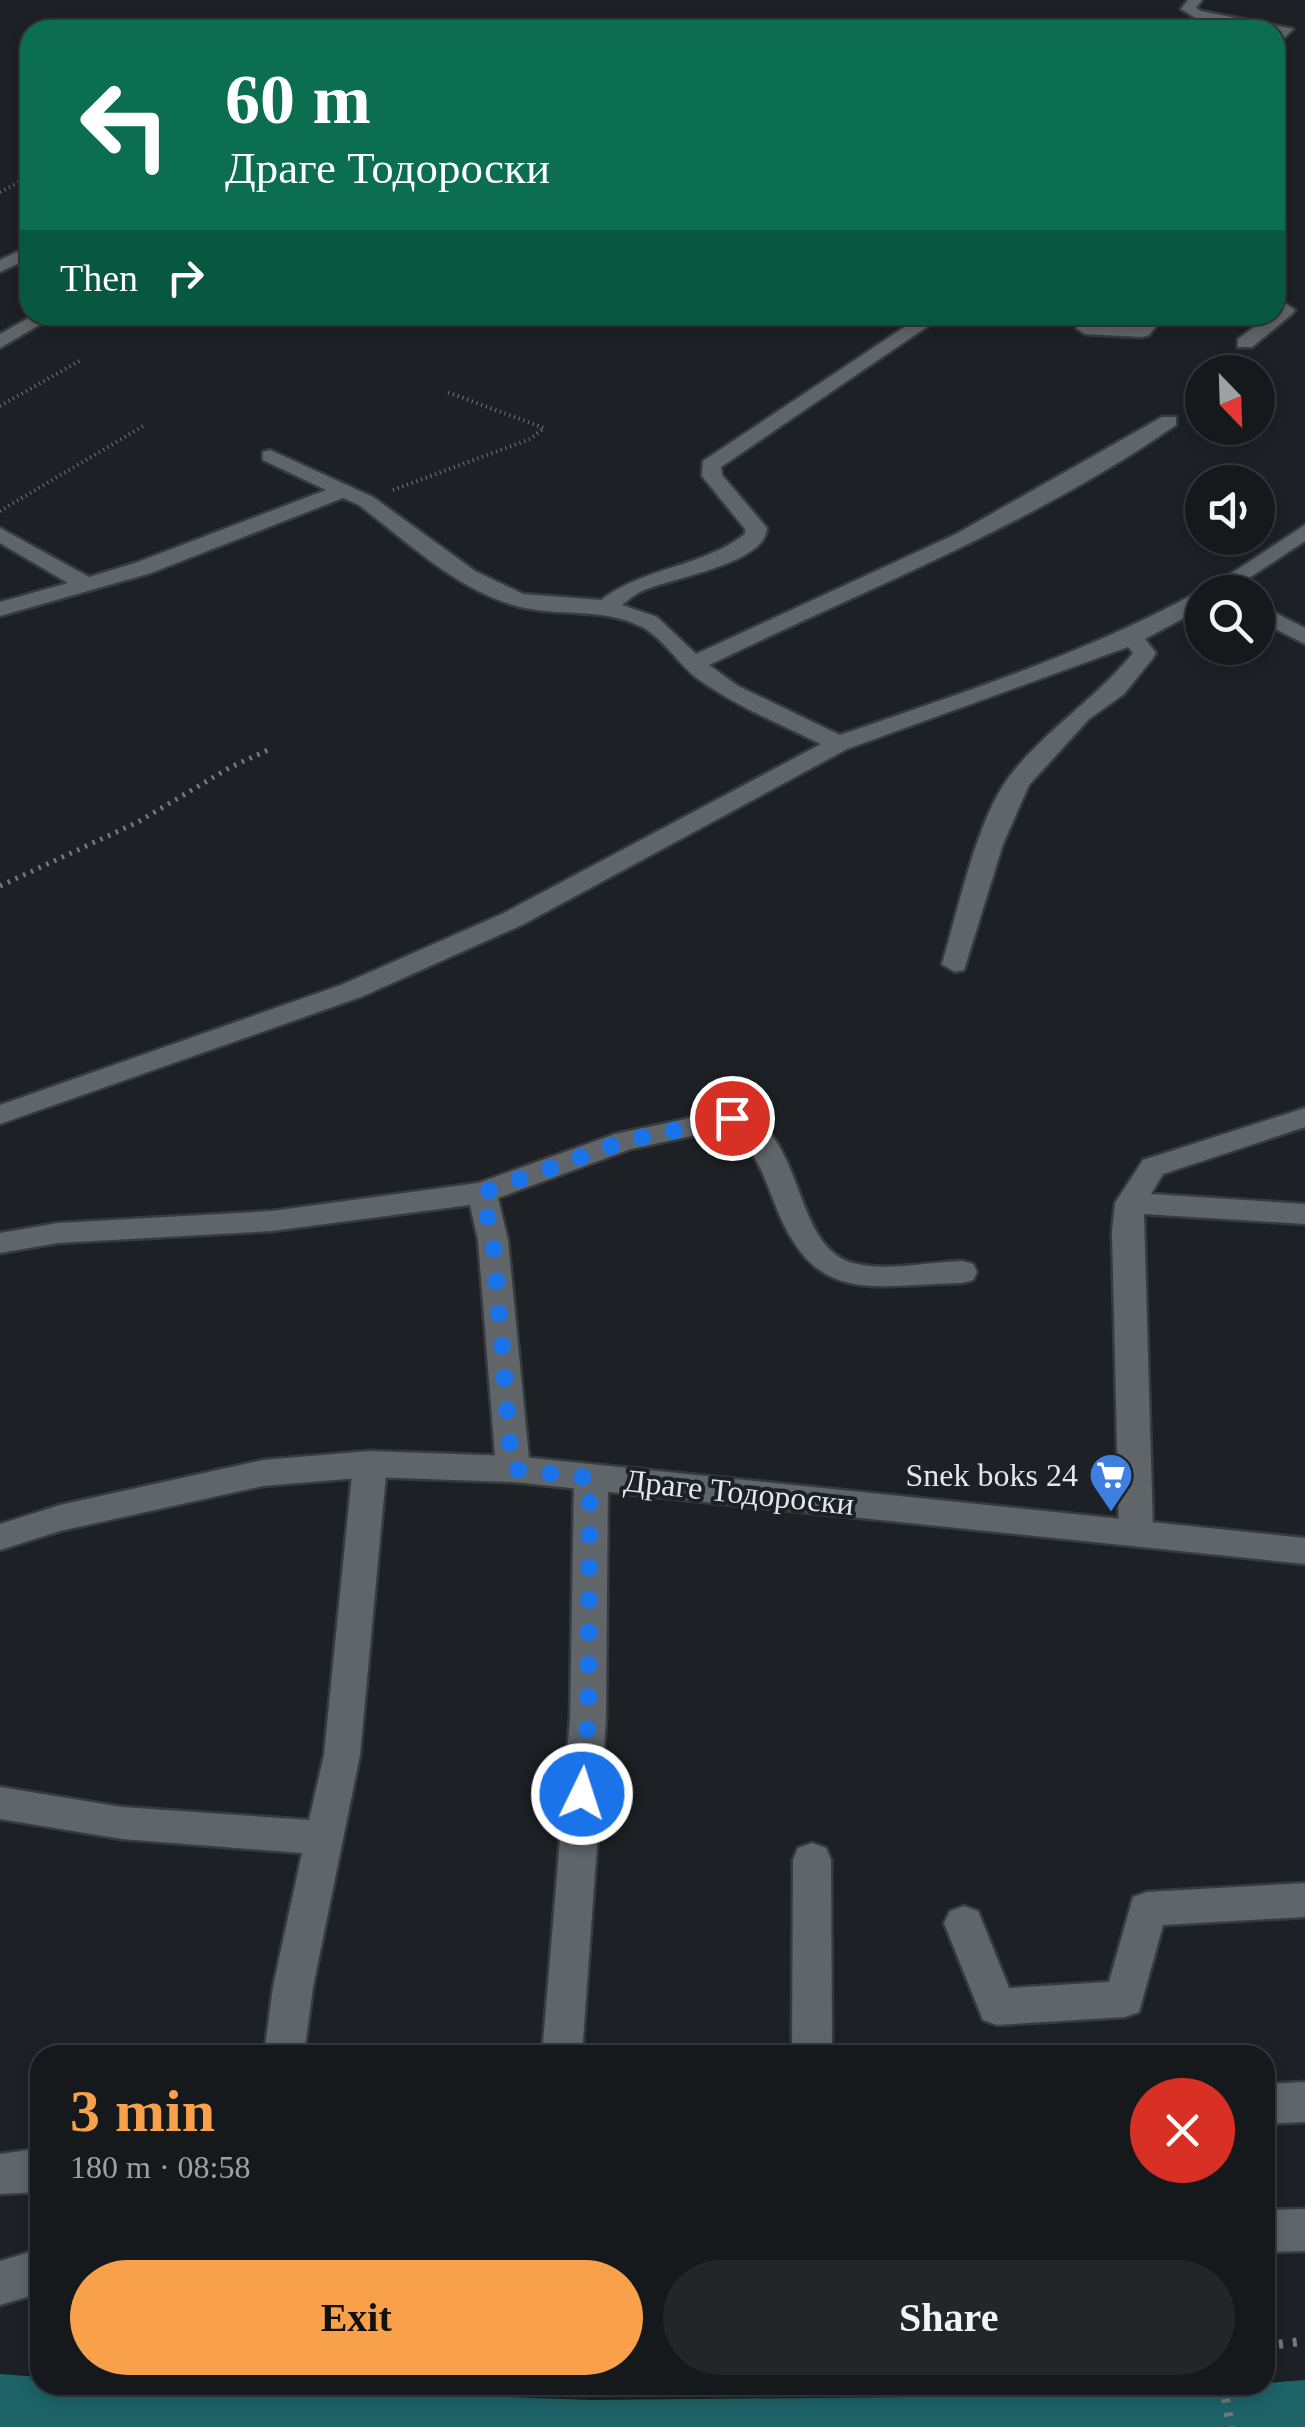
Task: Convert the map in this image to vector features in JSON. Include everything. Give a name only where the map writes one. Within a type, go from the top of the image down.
[{"type":"street","points":[[1195,0],[1188,9],[1196,15],[1226,20]]},
{"type":"street","points":[[1285,310],[1300,292]]},
{"type":"street","points":[[0,342],[30,325]]},
{"type":"street","points":[[606,608],[632,587],[733,554],[748,545],[756,536],[756,528],[712,476],[710,465],[917,325]]},
{"type":"street","points":[[1085,328],[1142,331],[1147,325]]},
{"type":"street","points":[[1245,342],[1266,325]]},
{"type":"street","points":[[693,664],[832,597],[964,540],[1140,442],[1169,421]]},
{"type":"street","points":[[270,456],[366,501],[467,576],[518,600],[606,608],[649,622],[664,632],[693,664],[730,691],[839,744]]},
{"type":"street","points":[[0,608],[143,568],[343,491]]},
{"type":"street","points":[[1241,575],[1305,531]]},
{"type":"street","points":[[0,534],[86,584]]},
{"type":"street","points":[[0,1115],[369,983],[512,919],[839,744],[1132,637],[1185,609]]},
{"type":"street","points":[[1275,620],[1305,637]]},
{"type":"street","points":[[955,964],[990,844],[1018,782],[1081,714],[1116,689],[1145,653],[1132,637]]},
{"type":"street","points":[[1136,1532],[1130,1203],[1154,1166],[1305,1117]]},
{"type":"street","points":[[0,1243],[58,1233],[272,1221],[482,1193],[625,1141],[732,1118],[751,1130],[770,1153],[799,1224],[830,1265],[855,1274],[962,1272]]},
{"type":"street","points":[[482,1193],[493,1240],[512,1469]]},
{"type":"street","points":[[1130,1203],[1305,1214]]},
{"type":"street","points":[[285,2045],[293,1987],[342,1756],[370,1464]]},
{"type":"street","name":"Драге Тодороски","points":[[0,1536],[60,1518],[263,1473],[370,1464],[512,1469],[1305,1552]]},
{"type":"street","points":[[563,2045],[588,1719],[590,1478]]},
{"type":"street","points":[[0,1802],[122,1823],[324,1838]]},
{"type":"street","points":[[812,1860],[812,2045]]},
{"type":"street","points":[[964,1923],[997,2007],[1125,1999],[1146,1910],[1305,1900]]},
{"type":"street","points":[[1275,2104],[1305,2102]]},
{"type":"street","points":[[0,2174],[30,2170]]},
{"type":"street","points":[[1275,2231],[1305,2230]]},
{"type":"street","points":[[0,2283],[30,2274]]},
{"type":"path","points":[[0,406],[81,360]]},
{"type":"path","points":[[366,501],[530,438],[544,428],[447,392]]},
{"type":"path","points":[[0,511],[146,426]]},
{"type":"path","points":[[0,886],[138,822],[228,768],[270,749]]},
{"type":"path","points":[[1275,2345],[1305,2342]]},
{"type":"path","points":[[1225,2395],[1231,2427]]},
{"type":"water","points":[[0,2374],[30,2376],[30,2395],[457,2395],[591,2400],[1275,2395],[1275,2382],[1305,2380],[1305,2427],[0,2427]]},
{"type":"place","name":"Snek boks 24","points":[[1111,1513]]},
{"type":"route","points":[[582,1794],[588,1719],[590,1478],[512,1469],[493,1240],[482,1193],[625,1141],[732,1118]]}]
